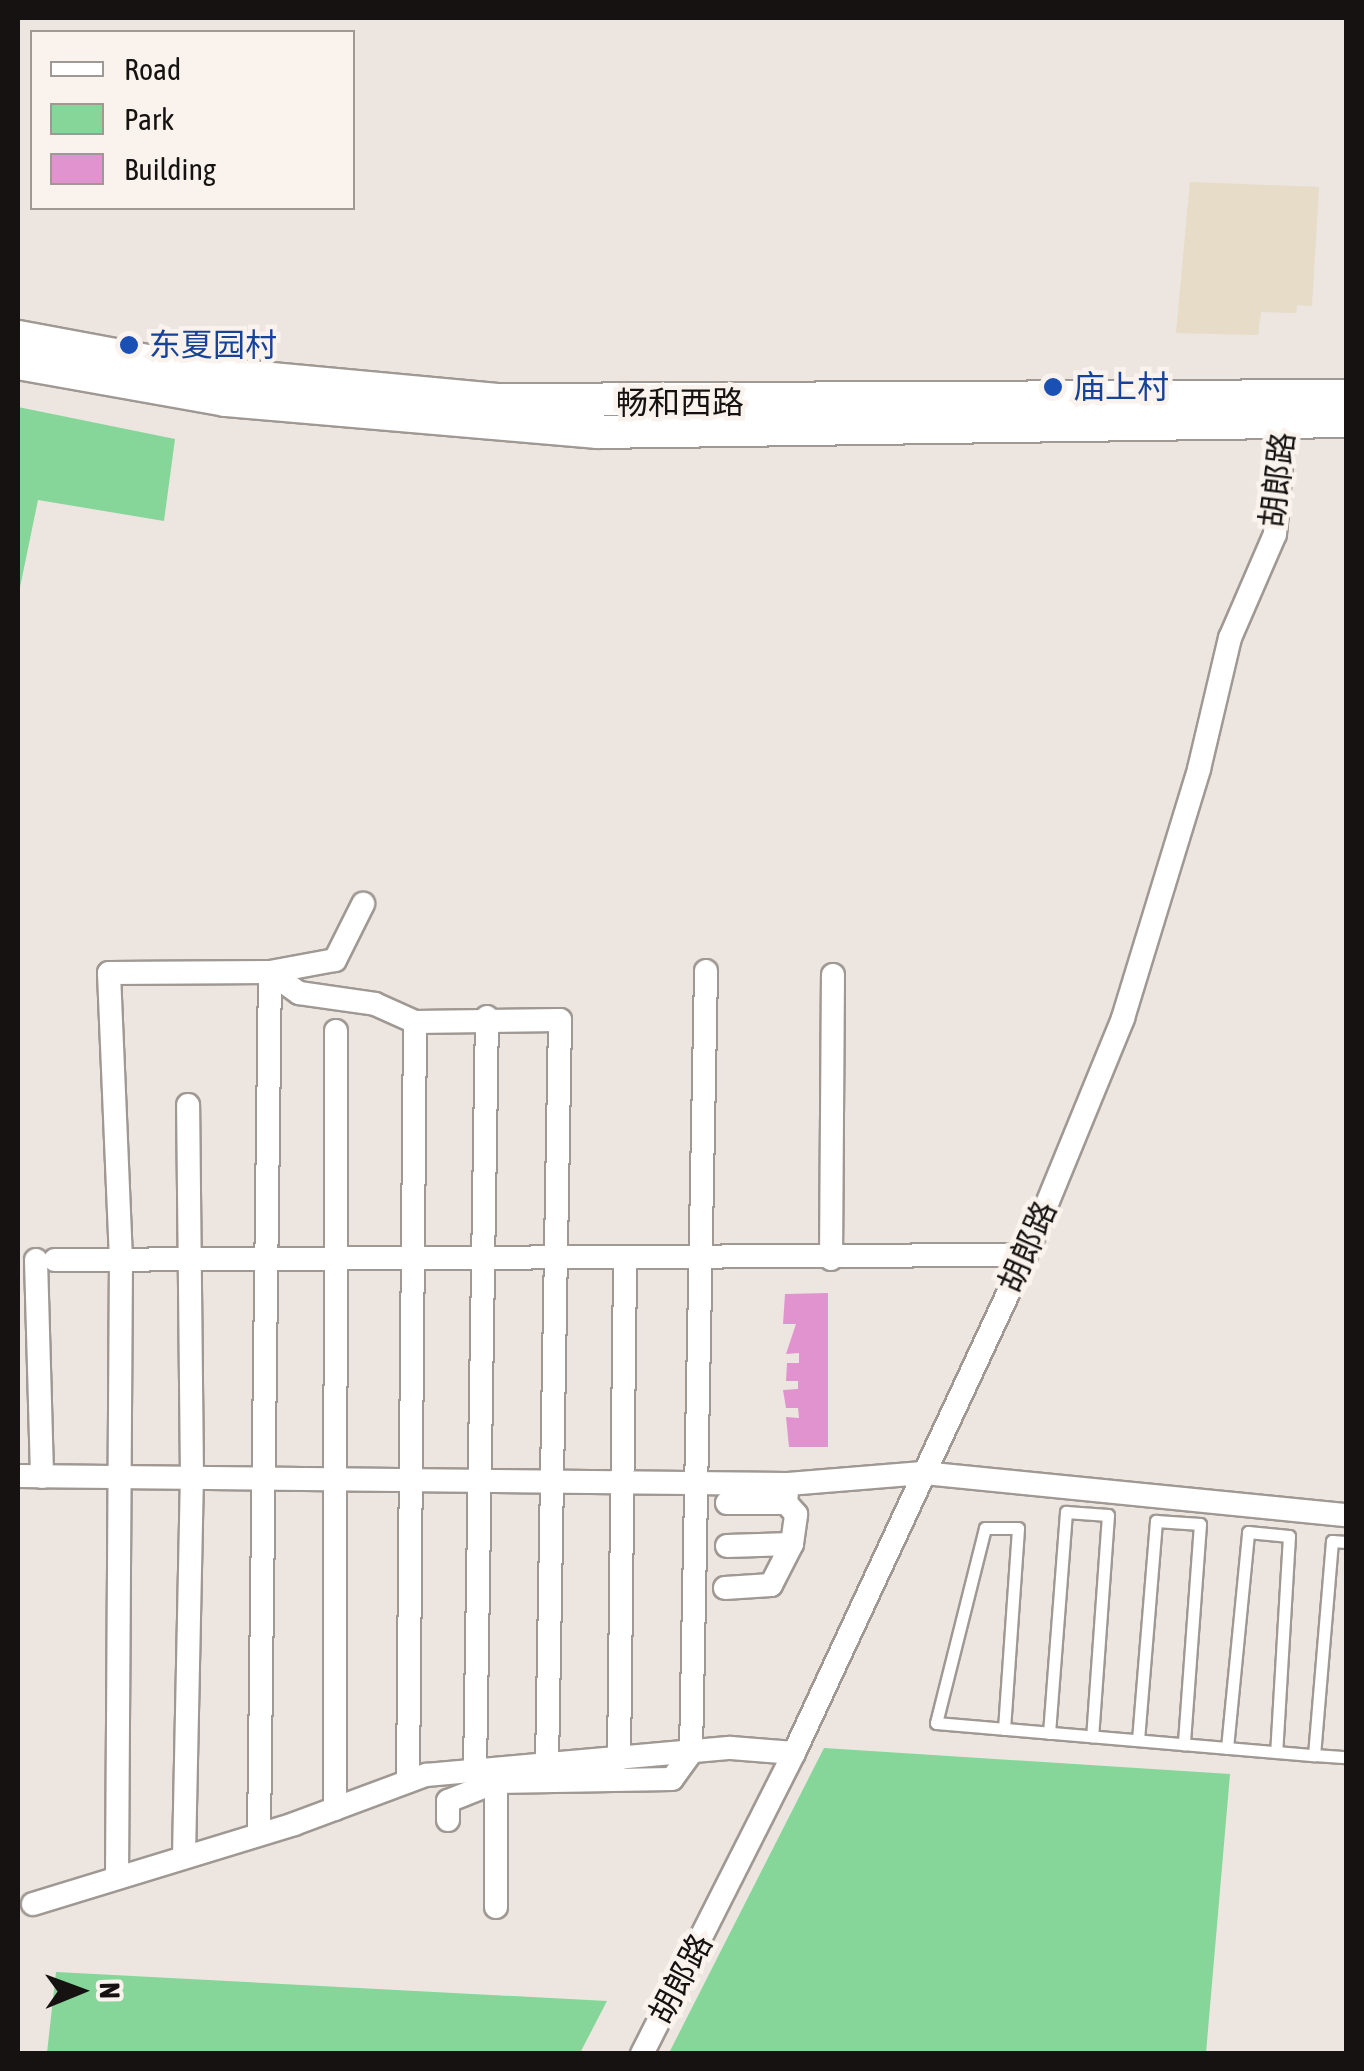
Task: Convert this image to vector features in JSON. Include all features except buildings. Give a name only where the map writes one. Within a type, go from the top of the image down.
[{"type":"main road","name":"畅和西路","points":[[18,337],[218,374],[500,400],[1286,409],[1346,421]]},
{"type":"main road","name":"畅和西路","points":[[18,363],[225,400],[519,428],[1286,409],[1346,396]]},
{"type":"street","name":"胡郎路","points":[[642,2054],[794,1753],[1026,1256],[1123,1018],[1163,897],[1230,638],[1275,534],[1286,409]]},
{"type":"street","points":[[117,1877],[116,1478],[121,1260],[110,973],[270,972],[335,960],[363,904]]},
{"type":"street","points":[[33,1904],[258,1834],[408,1782],[486,1776],[672,1779],[691,1753],[700,1483],[706,971]]},
{"type":"street","points":[[270,972],[299,994],[375,1004],[416,1022],[487,1017],[560,1020],[547,1764]]},
{"type":"street","points":[[258,1834],[262,1260],[270,972]]},
{"type":"street","points":[[831,1259],[833,975]]},
{"type":"street","points":[[487,1017],[480,1481],[486,1776],[496,1907]]},
{"type":"street","points":[[408,1782],[416,1022]]},
{"type":"street","points":[[334,1809],[336,1031]]},
{"type":"street","points":[[184,1856],[192,1478],[186,1260],[188,1104]]},
{"type":"street","points":[[42,1477],[46,1260],[1026,1256]]},
{"type":"street","points":[[619,1758],[625,1260]]},
{"type":"street","points":[[726,1503],[922,1472],[1346,1515]]},
{"type":"street","points":[[18,1476],[700,1483],[787,1494]]},
{"type":"street","points":[[724,1588],[771,1585],[792,1544],[796,1514],[787,1494]]},
{"type":"street","points":[[727,1546],[792,1544]]},
{"type":"street","points":[[448,1820],[448,1801],[486,1776],[547,1764],[768,1748],[794,1753]]},
{"type":"lane","points":[[1049,1733],[1066,1512],[1108,1515],[1092,1736]]},
{"type":"lane","points":[[1138,1740],[1156,1520],[1200,1524],[1184,1744]]},
{"type":"lane","points":[[1004,1729],[1018,1528],[985,1528],[936,1724],[1346,1757]]},
{"type":"lane","points":[[1227,1748],[1248,1532],[1289,1536],[1276,1752]]},
{"type":"lane","points":[[1314,1755],[1332,1541],[1346,1542]]},
{"type":"shaded area","points":[[1190,182],[1319,187],[1312,306],[1297,305],[1296,313],[1261,312],[1258,335],[1176,333]]},
{"type":"green space","points":[[18,407],[175,439],[164,521],[38,500],[18,597]]},
{"type":"green space","points":[[824,1748],[1230,1774],[1206,2053],[669,2053]]},
{"type":"green space","points":[[56,1972],[607,2001],[580,2053],[47,2053]]},
{"type":"place","name":"东夏园村","points":[[129,345]]},
{"type":"place","name":"庙上村","points":[[1053,387]]}]
